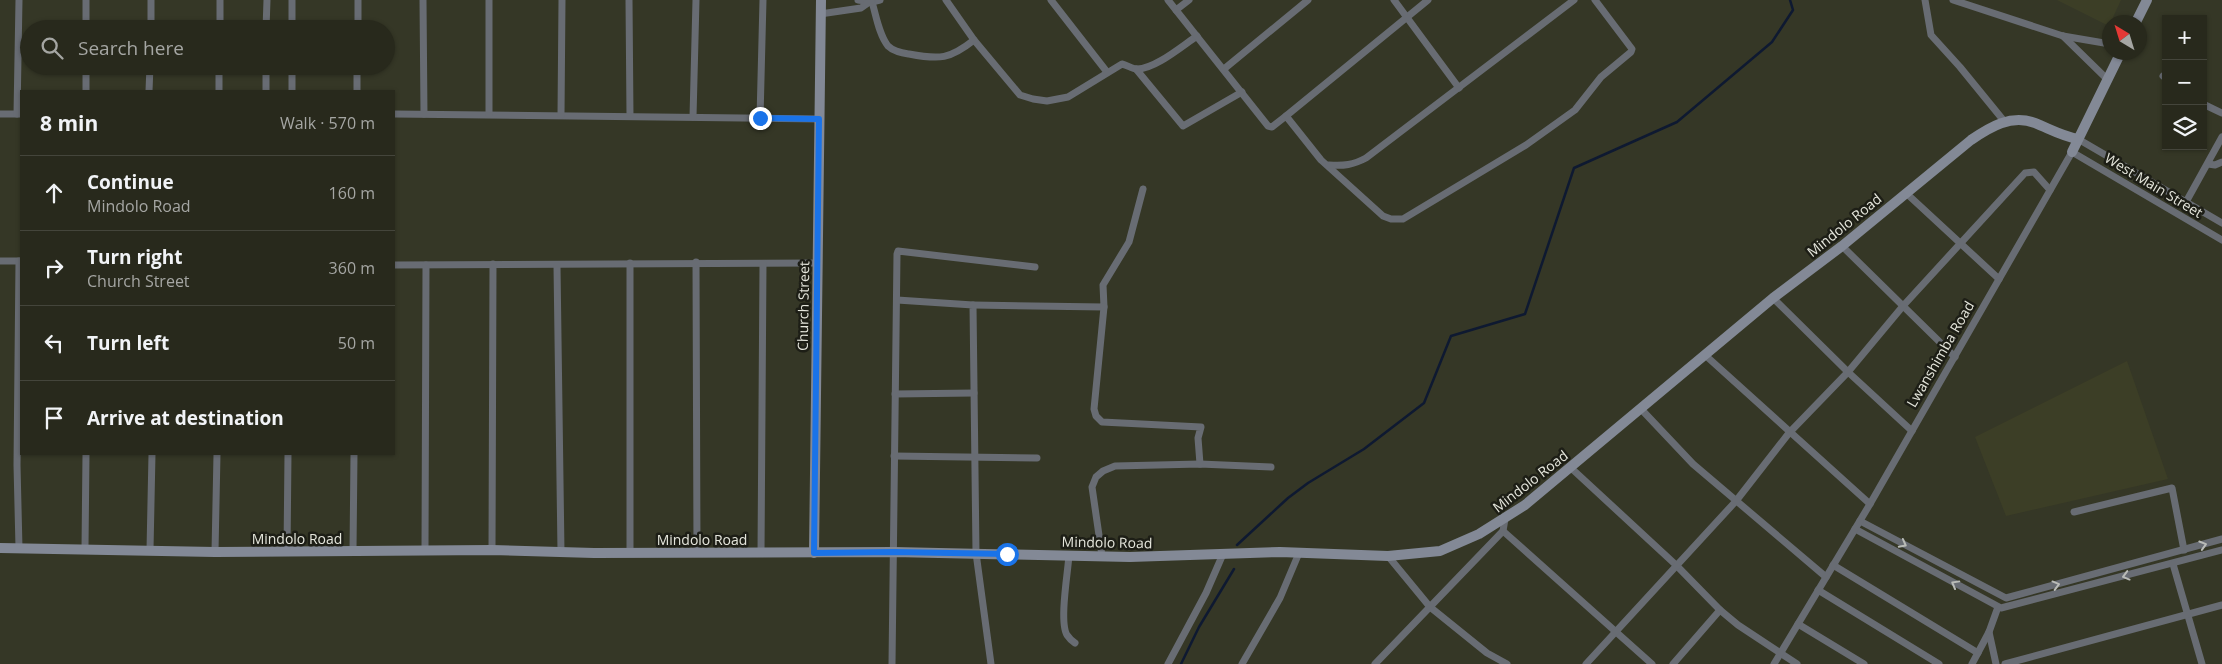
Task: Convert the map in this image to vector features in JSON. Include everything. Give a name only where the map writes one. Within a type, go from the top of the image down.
[{"type":"street","points":[[0,114],[19,114],[19,0]]},
{"type":"street","points":[[86,0],[86,20]]},
{"type":"street","points":[[150,20],[151,0]]},
{"type":"street","points":[[220,0],[220,20]]},
{"type":"street","points":[[266,20],[267,0]]},
{"type":"street","points":[[292,0],[292,20]]},
{"type":"street","points":[[358,0],[358,20]]},
{"type":"street","points":[[424,0],[424,114]]},
{"type":"street","points":[[489,0],[489,114]]},
{"type":"street","points":[[561,115],[562,0]]},
{"type":"street","points":[[629,0],[630,116]]},
{"type":"street","points":[[693,117],[696,0]]},
{"type":"street","points":[[760,118],[763,0]]},
{"type":"street","name":"Church Street","points":[[814,553],[821,0]]},
{"type":"street","points":[[858,0],[871,2]]},
{"type":"street","points":[[820,14],[861,8],[871,2],[880,0]]},
{"type":"street","points":[[946,0],[974,40],[1020,95],[1032,99],[1048,101],[1068,97],[1122,64],[1136,69],[1147,67],[1162,60],[1197,36]]},
{"type":"street","points":[[1051,0],[1107,72]]},
{"type":"street","points":[[1168,0],[1270,128],[1428,0]]},
{"type":"street","points":[[1176,10],[1189,0]]},
{"type":"street","points":[[1224,69],[1308,0]]},
{"type":"street","points":[[1394,0],[1459,88]]},
{"type":"street","points":[[1329,165],[1344,166],[1366,158],[1574,0]]},
{"type":"street","points":[[1286,116],[1321,160],[1329,165],[1383,216],[1403,220],[1449,190],[1497,164],[1569,115],[1602,77],[1632,50],[1595,0]]},
{"type":"street","points":[[1925,0],[1931,35],[1956,61],[2004,121]]},
{"type":"street","points":[[1953,0],[2063,36],[2102,43]]},
{"type":"street","points":[[2140,15],[2147,0]]},
{"type":"street","points":[[871,2],[886,42],[894,50],[930,58],[943,58],[962,49],[974,40]]},
{"type":"street","points":[[2063,36],[2108,80]]},
{"type":"street","name":"Lwanshimba Road","points":[[1774,664],[1870,504],[2000,279],[2072,152],[2117,60]]},
{"type":"street","points":[[1136,69],[1183,126],[1242,92]]},
{"type":"street","points":[[86,75],[86,90]]},
{"type":"street","points":[[149,90],[150,75]]},
{"type":"street","points":[[219,75],[219,90]]},
{"type":"street","points":[[266,75],[266,90]]},
{"type":"street","points":[[292,75],[292,90]]},
{"type":"street","points":[[357,75],[357,90]]},
{"type":"street","points":[[2205,105],[2222,113]]},
{"type":"street","points":[[395,114],[819,119]]},
{"type":"street","name":"Mindolo Road","points":[[0,548],[85,548],[215,552],[492,550],[630,553],[697,551],[761,553],[894,552],[1070,556],[1299,554],[1388,556],[1440,551],[1459,544],[1505,519],[1641,409],[1773,298],[1842,246],[1970,140],[1986,129],[2004,121],[2019,120],[2033,122],[2062,136],[2078,139]]},
{"type":"street","points":[[2062,136],[2072,152]]},
{"type":"street","points":[[2186,202],[2222,138]]},
{"type":"street","points":[[2078,139],[2222,223]]},
{"type":"street","name":"West Main Street","points":[[2072,152],[2222,240]]},
{"type":"street","points":[[2208,164],[2215,165],[2222,162]]},
{"type":"street","points":[[1586,664],[1736,501],[1789,433],[1848,372],[1903,306],[2025,173],[2034,172],[2050,190]]},
{"type":"street","points":[[1143,189],[1129,242],[1103,285],[1104,307],[1094,409],[1096,416],[1102,422],[1201,428],[1198,438],[1200,464]]},
{"type":"street","points":[[1906,193],[2000,279]]},
{"type":"street","points":[[1842,246],[1955,357]]},
{"type":"street","points":[[892,664],[898,252],[1035,267]]},
{"type":"street","points":[[0,261],[20,261],[17,465],[19,548]]},
{"type":"street","points":[[395,264],[557,266],[696,262],[817,263]]},
{"type":"street","points":[[696,262],[697,551]]},
{"type":"street","points":[[630,263],[630,553]]},
{"type":"street","points":[[492,550],[493,264]]},
{"type":"street","points":[[761,553],[763,264]]},
{"type":"street","points":[[425,550],[426,265]]},
{"type":"street","points":[[557,266],[561,552]]},
{"type":"street","points":[[1773,298],[1848,372],[1912,431]]},
{"type":"street","points":[[897,300],[973,305],[1104,307]]},
{"type":"street","points":[[973,305],[976,553],[991,664]]},
{"type":"street","points":[[1705,355],[1789,433],[1870,504]]},
{"type":"street","points":[[895,394],[974,393]]},
{"type":"street","points":[[1641,409],[1678,450],[1826,577]]},
{"type":"street","points":[[85,548],[86,455]]},
{"type":"street","points":[[150,550],[152,455]]},
{"type":"street","points":[[215,552],[217,455]]},
{"type":"street","points":[[287,552],[288,455]]},
{"type":"street","points":[[353,551],[354,455]]},
{"type":"street","points":[[894,456],[1037,458]]},
{"type":"street","points":[[1102,556],[1092,487],[1096,478],[1103,471],[1115,466],[1200,464],[1271,467]]},
{"type":"street","points":[[1570,467],[1676,565],[1720,610],[1780,654],[1797,664]]},
{"type":"street","points":[[2074,512],[2172,488],[2184,550]]},
{"type":"street","points":[[1376,664],[1503,530],[1505,519]]},
{"type":"street","points":[[1860,521],[2006,598],[2222,539]]},
{"type":"street","points":[[1855,529],[1998,607],[2006,608],[2222,550]]},
{"type":"street","points":[[1503,530],[1652,664]]},
{"type":"street","points":[[1168,664],[1206,593],[1223,554]]},
{"type":"street","points":[[1242,664],[1280,598],[1299,554]]},
{"type":"street","points":[[1070,556],[1064,608],[1065,630],[1067,636],[1075,643]]},
{"type":"street","points":[[1388,556],[1430,607],[1488,653],[1507,664]]},
{"type":"street","points":[[2173,564],[2202,664]]},
{"type":"street","points":[[1833,565],[1978,653]]},
{"type":"street","points":[[1818,590],[1939,664]]},
{"type":"street","points":[[2005,664],[2222,605]]},
{"type":"street","points":[[1972,664],[1989,632],[1998,607]]},
{"type":"street","points":[[1673,664],[1720,610]]},
{"type":"street","points":[[1798,624],[1864,664]]},
{"type":"street","points":[[1989,632],[1996,664]]},
{"type":"shaded area","points":[[2057,0],[2121,0],[2114,15],[2102,15],[2102,22]]},
{"type":"shaded area","points":[[2127,361],[2168,479],[2006,516],[1975,437]]},
{"type":"waterway","points":[[1237,545],[1288,498],[1308,483],[1364,449],[1424,403],[1451,336],[1525,314],[1574,168],[1677,122],[1772,42],[1793,10],[1790,0]]},
{"type":"waterway","points":[[1181,664],[1199,627],[1234,569]]},
{"type":"route","points":[[760,118],[819,119],[814,553],[1007,554]]}]
